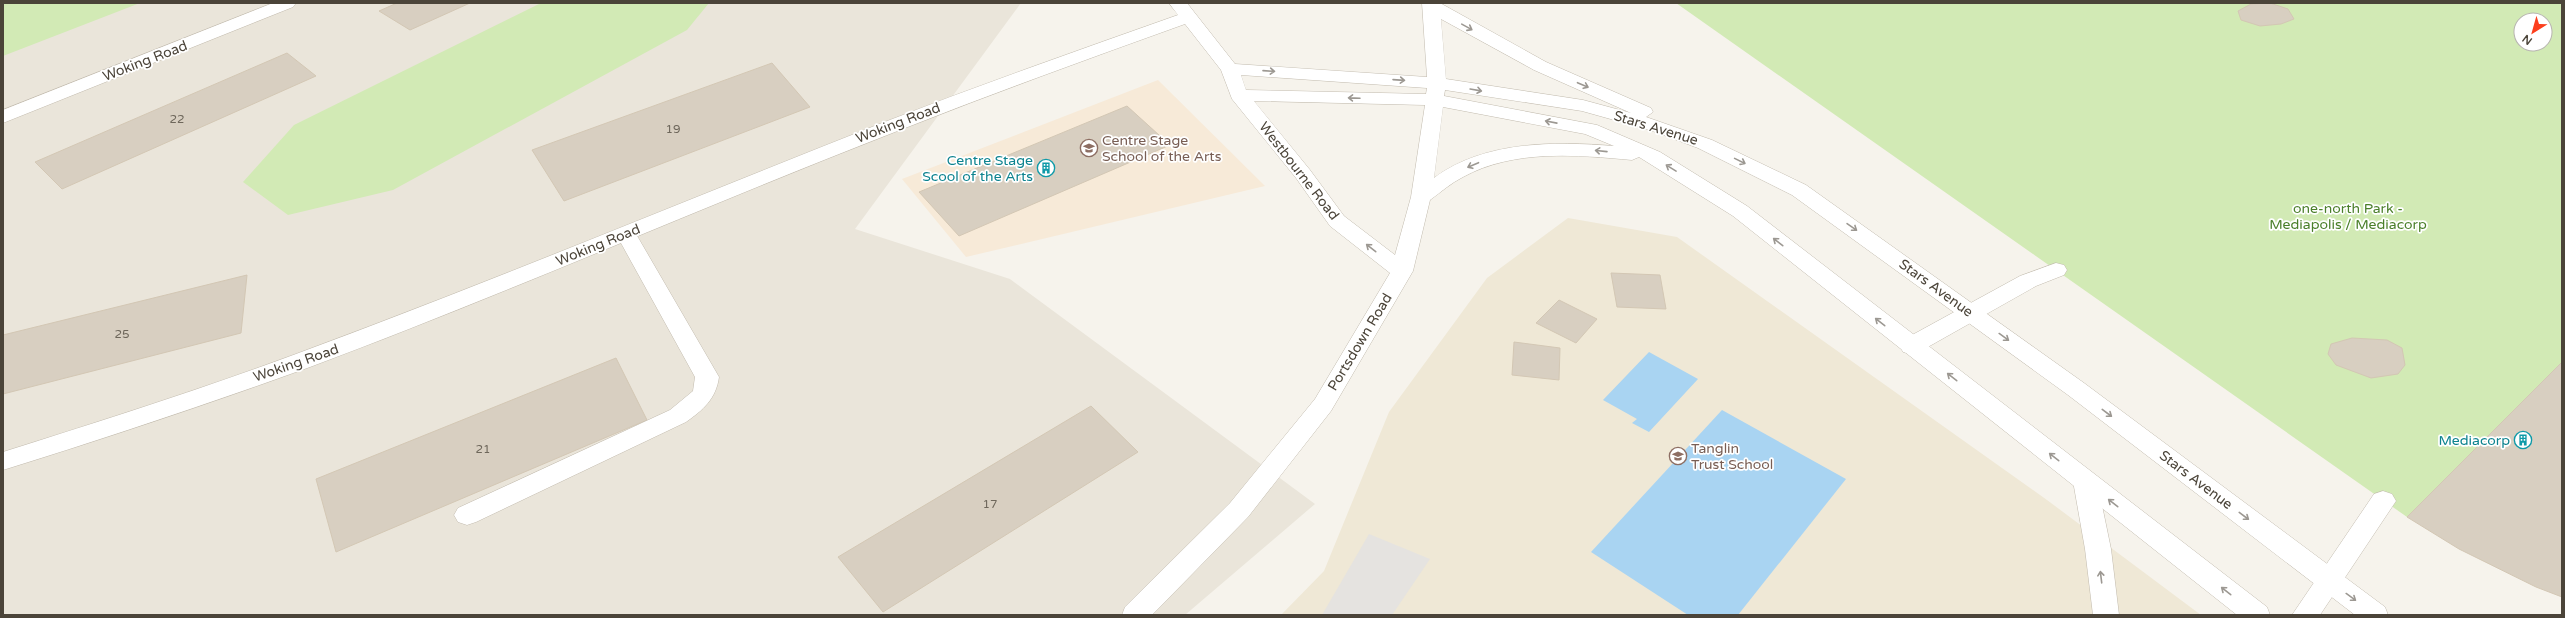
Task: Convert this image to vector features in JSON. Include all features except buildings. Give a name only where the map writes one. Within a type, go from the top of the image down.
[{"type":"street","name":"Woking Road","points":[[3,117],[236,26],[287,3]]},
{"type":"street","name":"Portsdown Road","points":[[1135,615],[1239,510],[1323,405],[1402,271],[1421,197],[1436,92],[1432,5]]},
{"type":"street","points":[[1432,5],[1540,66],[1640,110],[1706,144]]},
{"type":"street","name":"Woking Road","points":[[3,461],[71,441],[335,350],[626,234],[849,142],[1081,53],[1183,10]]},
{"type":"street","name":"Westbourne Road","points":[[1183,10],[1230,69],[1239,95],[1303,174],[1337,221],[1402,271]]},
{"type":"street","points":[[1230,69],[1436,92]]},
{"type":"street","points":[[1239,95],[1436,92]]},
{"type":"street","name":"Stars Avenue","points":[[1436,92],[1583,106],[1657,126],[1706,144],[1799,190],[2082,394],[2375,615]]},
{"type":"street","name":"Stars Avenue","points":[[1436,92],[1590,129],[1653,156],[1740,211],[2257,615]]},
{"type":"street","points":[[1421,197],[1455,173],[1487,159],[1514,154],[1581,149],[1653,156]]},
{"type":"street","points":[[468,515],[678,416],[698,401],[706,390],[707,377],[626,234]]},
{"type":"street","points":[[1911,346],[1972,314],[2028,281],[2056,270]]},
{"type":"street","points":[[2085,481],[2106,615]]},
{"type":"street","points":[[2305,615],[2327,579],[2383,501]]},
{"type":"shaded area","points":[[3,3],[1021,3],[855,229],[1010,279],[1315,504],[1185,615],[3,615]]},
{"type":"shaded area","points":[[1158,80],[1265,186],[966,257],[902,179]]},
{"type":"shaded area","name":"Tanglin Trust School","points":[[1568,218],[1677,237],[2047,500],[2201,615],[1281,615],[1324,571],[1389,412],[1487,278]]},
{"type":"shaded area","points":[[1369,534],[1430,559],[1392,615],[1322,615]]},
{"type":"green space","points":[[3,3],[140,3],[3,56]]},
{"type":"green space","points":[[541,3],[709,3],[687,30],[393,190],[288,215],[243,182],[294,125]]},
{"type":"green space","name":"one-north Park - Mediapolis / Mediacorp","points":[[1676,3],[2562,3],[2562,362],[2407,517]]},
{"type":"water","points":[[1649,352],[1698,379],[1649,432],[1632,423],[1637,419],[1603,400]]},
{"type":"water","points":[[1722,410],[1846,479],[1738,615],[1688,615],[1591,552]]},
{"type":"place","name":"Centre Stage School of the Arts","points":[[1089,148]]},
{"type":"place","name":"Centre Stage Scool of the Arts","points":[[1046,168]]},
{"type":"place","name":"Mediacorp","points":[[2523,440]]},
{"type":"place","name":"Tanglin Trust School","points":[[1678,456]]}]
